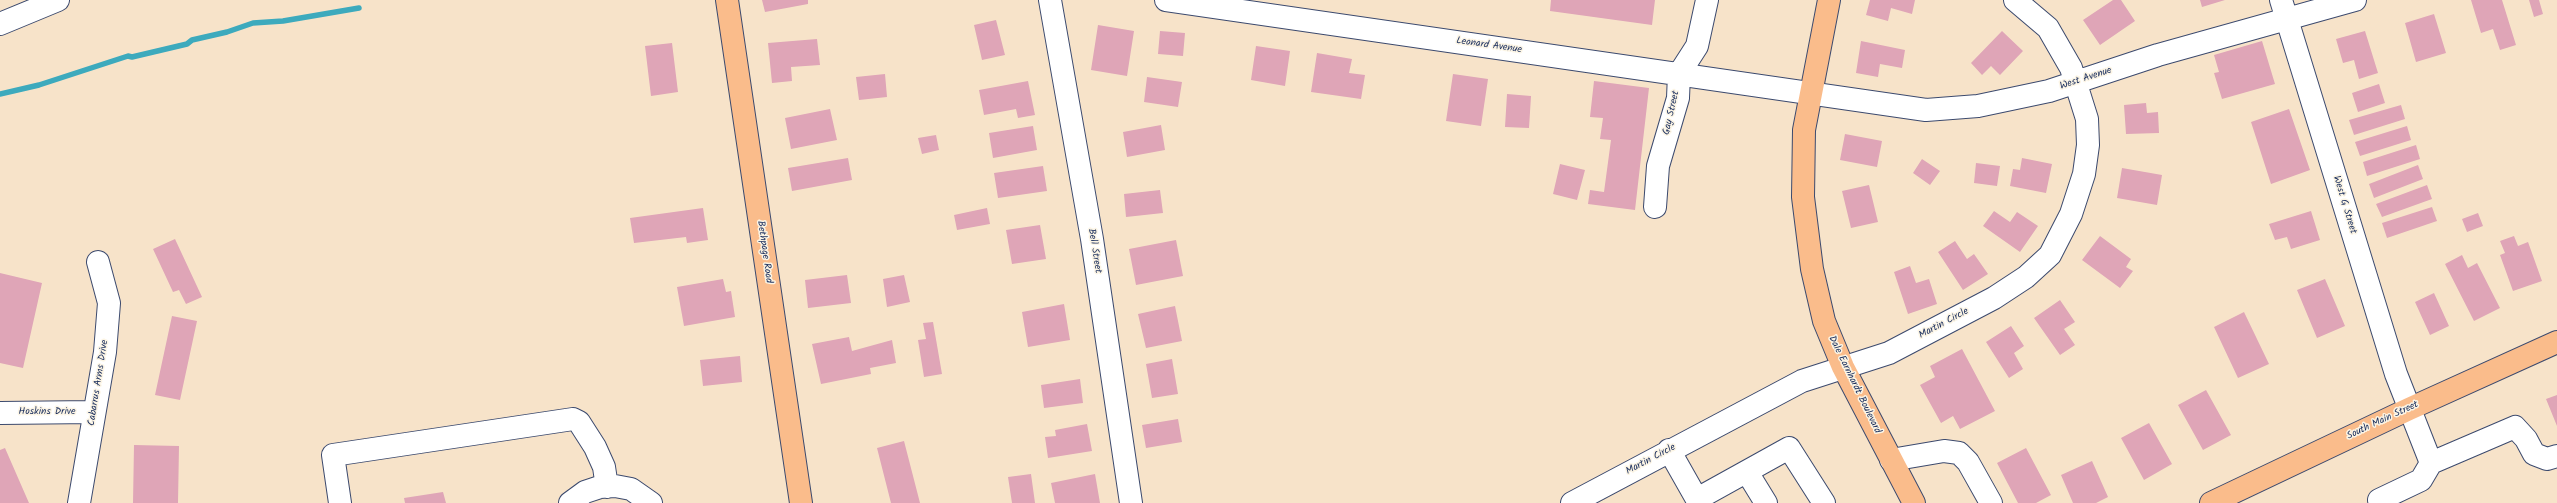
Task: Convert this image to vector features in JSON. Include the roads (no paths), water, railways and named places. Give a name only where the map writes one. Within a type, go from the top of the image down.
[{"type":"main road","name":"Bethpage Road","points":[[727,0],[801,503]]},
{"type":"main road","name":"Dale Earnhardt Boulevard","points":[[1828,0],[1804,130],[1803,197],[1812,269],[1821,306],[1843,366],[1914,503]]},
{"type":"main road","name":"South Main Street","points":[[2211,503],[2409,409],[2557,342]]},
{"type":"street","points":[[0,24],[58,0]]},
{"type":"street","name":"Bell Street","points":[[1050,0],[1092,239],[1131,503]]},
{"type":"street","name":"Leonard Avenue","points":[[1166,0],[1810,93]]},
{"type":"street","points":[[1679,74],[1697,46],[1707,0]]},
{"type":"street","name":"Martin Circle","points":[[1572,503],[1802,380],[1843,366],[1889,353],[1994,298],[2026,277],[2050,255],[2071,214],[2084,174],[2088,146],[2087,119],[2071,68],[2048,28],[2015,0]]},
{"type":"street","name":"West Avenue","points":[[1810,93],[1926,110],[1978,106],[2076,83],[2284,10],[2355,0]]},
{"type":"street","name":"West G Street","points":[[2284,10],[2409,409],[2431,463]]},
{"type":"street","name":"Gay Street","points":[[1655,207],[1658,166],[1678,98],[1679,74]]},
{"type":"street","name":"Cabarrus Arms Drive","points":[[78,503],[105,352],[109,303],[98,262]]},
{"type":"street","name":"Hoskins Drive","points":[[0,413],[94,412]]},
{"type":"street","points":[[340,503],[333,455],[573,419],[579,422],[595,447],[604,467],[607,487]]},
{"type":"street","points":[[2379,500],[2422,480],[2431,463],[2515,427],[2534,454],[2547,459],[2557,456]]},
{"type":"street","points":[[1669,450],[1698,501],[1789,448],[1824,503]]},
{"type":"street","points":[[1891,460],[1944,451],[1959,453],[1968,462],[1991,503]]},
{"type":"street","points":[[1747,472],[1766,503]]},
{"type":"street","points":[[570,503],[585,492],[607,487],[631,490],[651,503]]},
{"type":"waterway","points":[[0,94],[39,85],[128,56],[132,57],[187,44],[192,40],[227,32],[253,23],[283,21],[359,8]]}]
